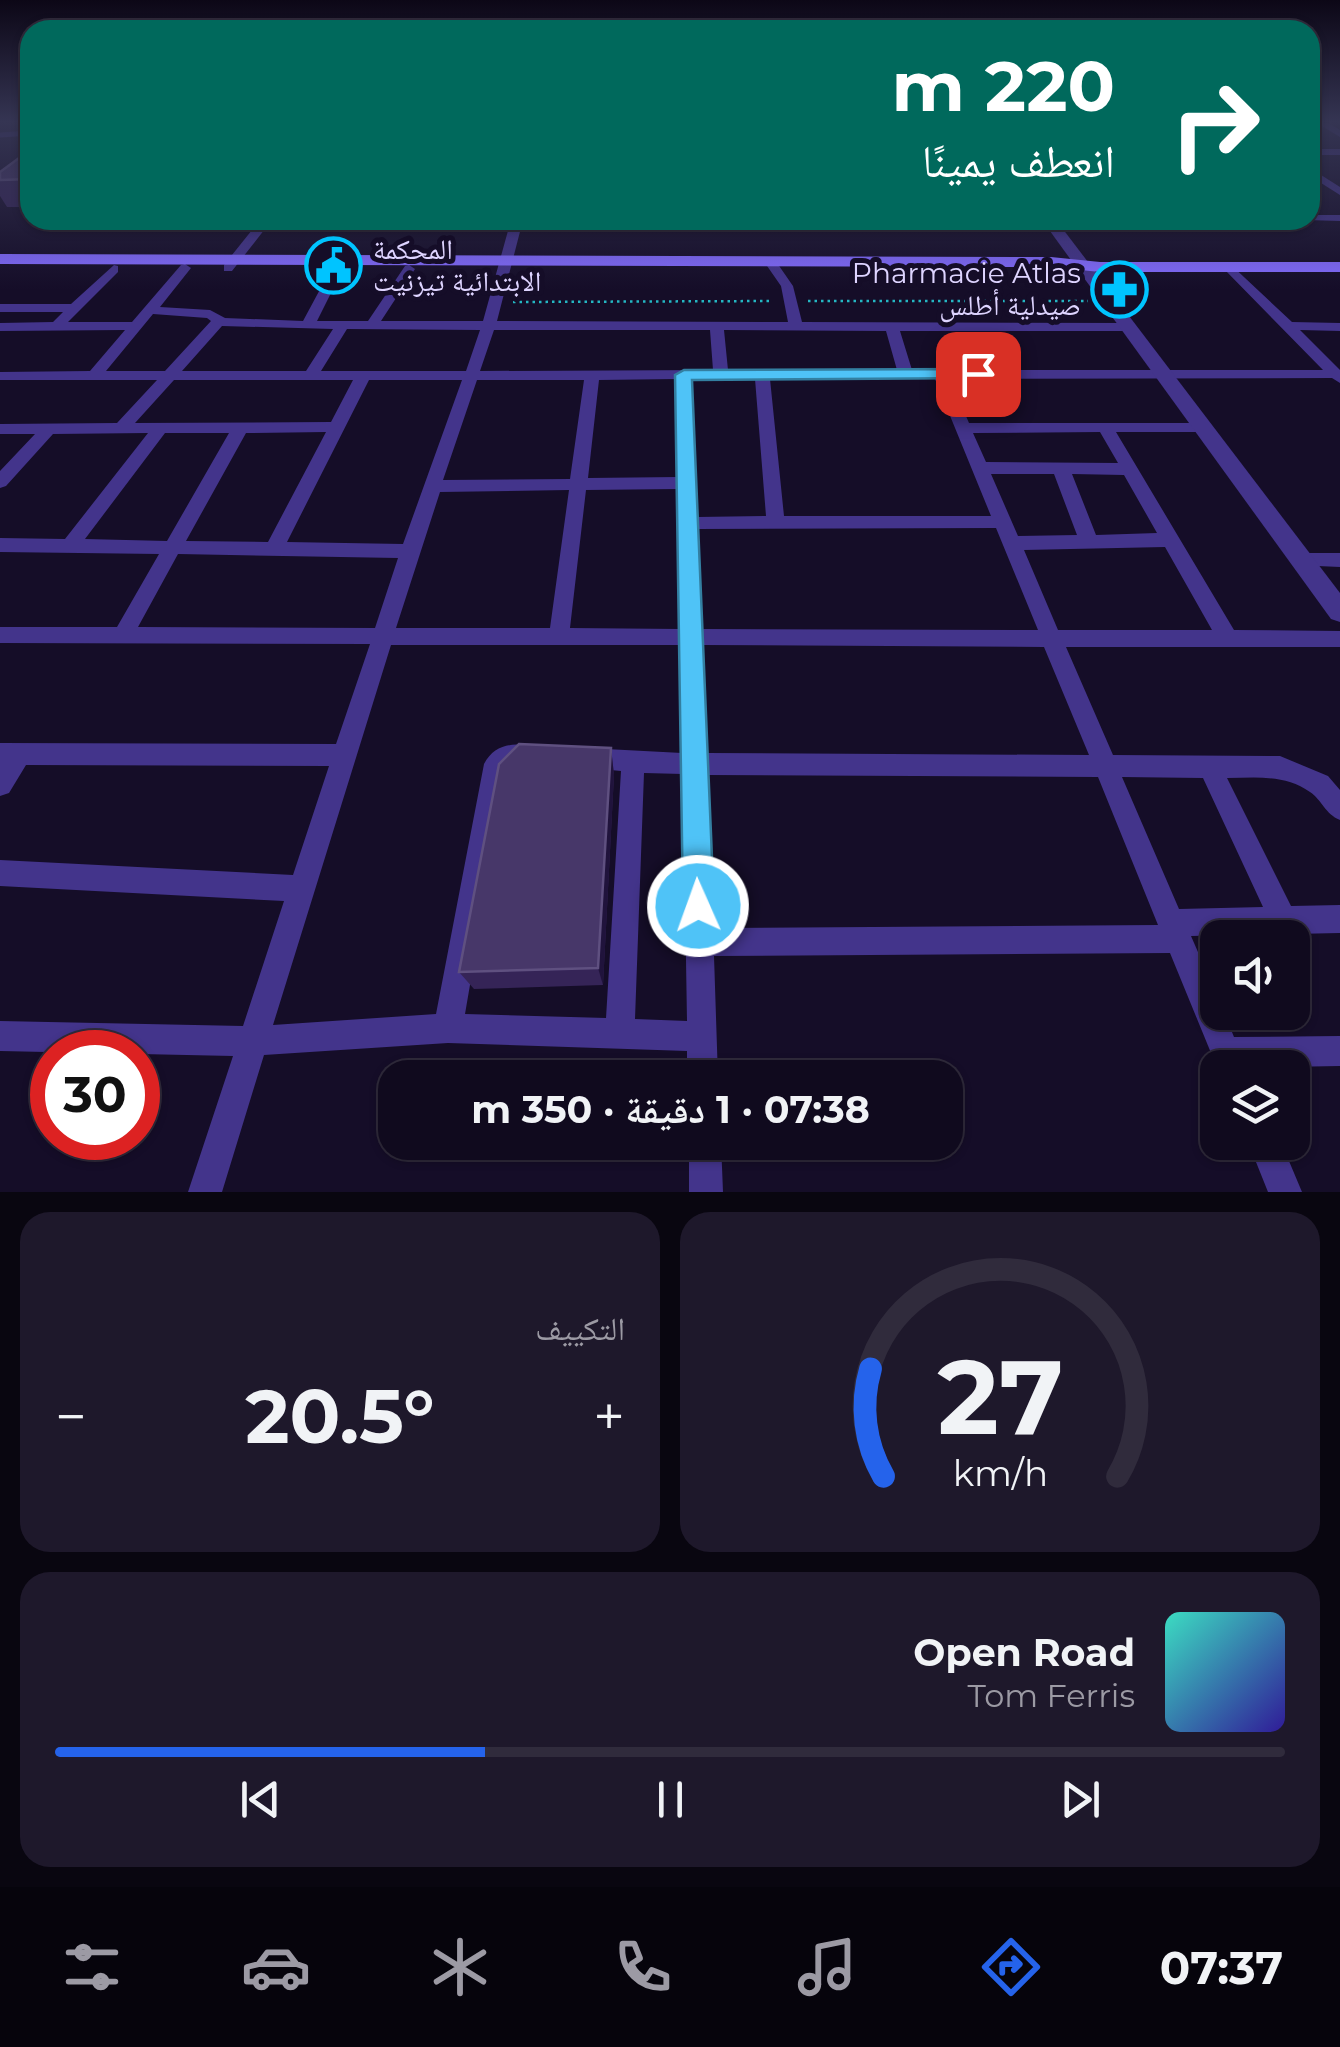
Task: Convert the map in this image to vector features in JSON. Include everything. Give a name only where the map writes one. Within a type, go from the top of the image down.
[{"type":"main road","points":[[0,259],[114,269],[231,264],[409,269],[504,264]]},
{"type":"main road","points":[[0,268],[27,264],[504,264],[773,268],[791,274],[1088,266],[1340,267]]},
{"type":"street","points":[[1320,179],[1340,192]]},
{"type":"street","points":[[1320,183],[1340,183]]},
{"type":"street","points":[[231,264],[258,230]]},
{"type":"street","points":[[205,1192],[300,889],[386,636],[410,551],[488,325],[513,230]]},
{"type":"street","points":[[1057,230],[1088,266],[1127,327],[1340,612]]},
{"type":"street","points":[[1229,267],[1339,375]]},
{"type":"street","points":[[94,376],[184,268]]},
{"type":"street","points":[[56,326],[114,269]]},
{"type":"street","points":[[308,324],[336,269]]},
{"type":"street","points":[[372,325],[409,269]]},
{"type":"street","points":[[791,274],[796,326]]},
{"type":"street","points":[[75,308],[7,308],[0,324],[136,326]]},
{"type":"street","points":[[150,310],[210,314],[218,322]]},
{"type":"street","points":[[122,428],[218,322],[1127,327]]},
{"type":"street","points":[[310,376],[343,325]]},
{"type":"street","points":[[716,326],[722,375]]},
{"type":"street","points":[[892,326],[906,375]]},
{"type":"street","points":[[1286,326],[1340,328]]},
{"type":"street","points":[[559,636],[592,375]]},
{"type":"street","points":[[684,375],[703,1060]]},
{"type":"street","points":[[762,375],[776,523]]},
{"type":"street","points":[[941,375],[1225,1050]]},
{"type":"street","points":[[0,376],[1339,375]]},
{"type":"street","points":[[274,549],[363,376]]},
{"type":"street","points":[[2,432],[338,427]]},
{"type":"street","points":[[1106,427],[1228,638]]},
{"type":"street","points":[[70,546],[160,428]]},
{"type":"street","points":[[123,635],[240,428]]},
{"type":"street","points":[[964,428],[1204,428]]},
{"type":"street","points":[[0,482],[48,429]]},
{"type":"street","points":[[980,468],[1129,469]]},
{"type":"street","points":[[1060,468],[1089,541]]},
{"type":"street","points":[[434,486],[687,483]]},
{"type":"street","points":[[688,523],[1008,533],[1089,541],[1168,540]]},
{"type":"street","points":[[0,545],[410,551]]},
{"type":"street","points":[[1302,560],[1340,560]]},
{"type":"street","points":[[0,635],[1340,639]]},
{"type":"street","points":[[0,785],[10,754],[345,754]]},
{"type":"street","points":[[448,1028],[498,760],[506,755],[694,764],[1288,769],[1319,784],[1340,808]]},
{"type":"street","points":[[620,1034],[633,761]]},
{"type":"street","points":[[1210,767],[1283,920]]},
{"type":"street","points":[[0,873],[300,889]]},
{"type":"street","points":[[1310,921],[1340,920]]},
{"type":"street","points":[[700,942],[1200,929]]},
{"type":"street","points":[[0,1036],[254,1041],[448,1028],[702,1036]]},
{"type":"street","points":[[1310,1053],[1340,1050]]},
{"type":"street","points":[[705,1160],[706,1192]]},
{"type":"street","points":[[1271,1160],[1284,1192]]},
{"type":"building","points":[[519,744],[611,748],[598,968],[459,972],[499,764]]},
{"type":"place","name":"المحكمة الابتدائية تيزنيت","points":[[334,265]]},
{"type":"place","name":"Pharmacie Atlas صيدلية أطلس","points":[[1120,289]]},
{"type":"route","points":[[698,906],[684,375],[978,374]]}]
